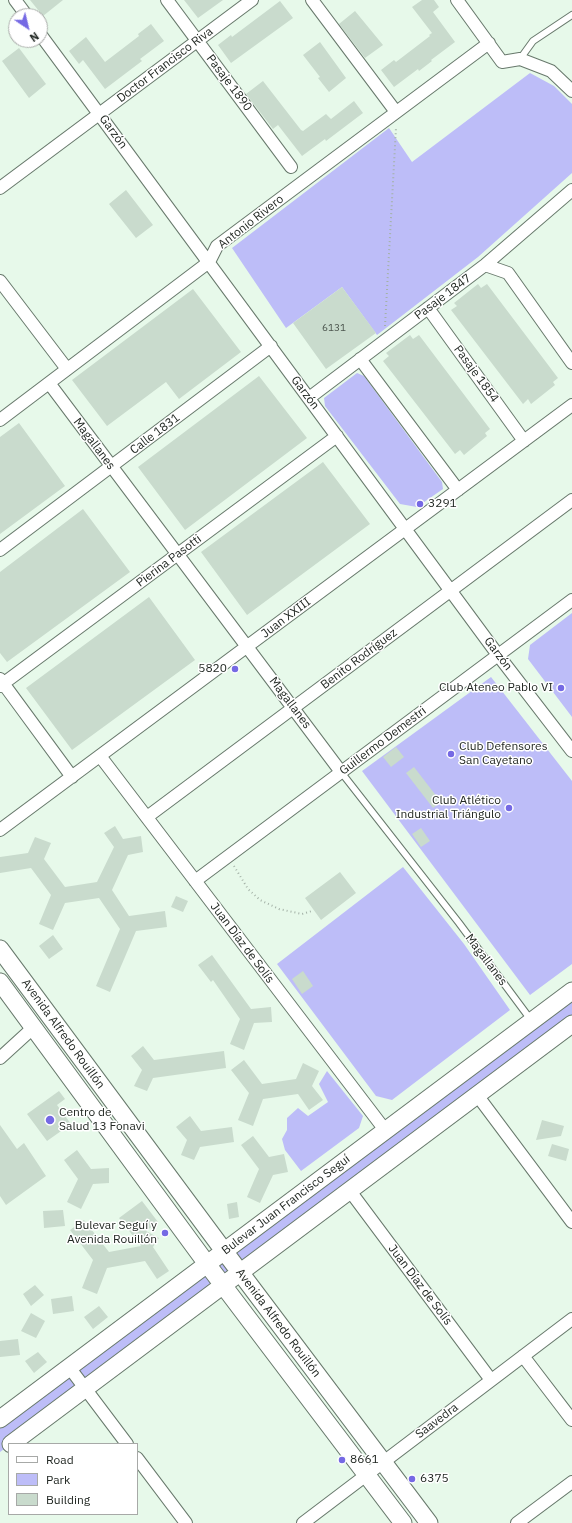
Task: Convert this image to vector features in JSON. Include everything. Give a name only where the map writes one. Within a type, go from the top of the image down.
[{"type":"main road","name":"Avenida Alfredo Rouillón","points":[[0,949],[240,1273],[428,1523]]},
{"type":"main road","name":"Avenida Alfredo Rouillón","points":[[0,982],[207,1264],[403,1523]]},
{"type":"main road","name":"Bulevar Juan Francisco Seguí","points":[[0,1419],[572,991]]},
{"type":"main road","points":[[13,1443],[572,1024]]},
{"type":"street","name":"Pasaje 1890","points":[[167,0],[291,167]]},
{"type":"street","name":"Doctor Francisco Riva","points":[[0,188],[252,0]]},
{"type":"street","points":[[312,0],[396,112]]},
{"type":"street","points":[[457,0],[502,62],[520,59],[551,71],[572,90]]},
{"type":"street","name":"Antonio Rivero","points":[[0,420],[209,262],[217,246],[489,43]]},
{"type":"street","name":"Garzón","points":[[48,45],[498,655],[572,751]]},
{"type":"street","name":"Pasaje 1847","points":[[309,398],[485,265],[572,190]]},
{"type":"street","points":[[485,265],[508,273],[572,362]]},
{"type":"street","points":[[0,281],[67,369]]},
{"type":"street","name":"Pasaje 1854","points":[[428,308],[524,441]]},
{"type":"street","name":"Calle 1831","points":[[0,550],[271,346]]},
{"type":"street","points":[[360,359],[458,490]]},
{"type":"street","name":"Magallanes","points":[[49,383],[248,646],[341,772]]},
{"type":"street","name":"Juan XXIII","points":[[0,830],[524,441],[570,412]]},
{"type":"street","name":"Pierina Pasotti","points":[[1,683],[337,436]]},
{"type":"street","name":"Benito Rodríguez","points":[[147,817],[572,500]]},
{"type":"street","name":"Guillermo Demestri","points":[[195,881],[572,600]]},
{"type":"street","points":[[1,683],[72,777]]},
{"type":"street","name":"Juan Díaz de Solís","points":[[100,756],[385,1130]]},
{"type":"street","points":[[0,1058],[34,1027]]},
{"type":"street","points":[[477,1095],[572,1222]]},
{"type":"street","name":"Juan Díaz de Solís","points":[[350,1191],[491,1380]]},
{"type":"street","name":"Saavedra","points":[[303,1523],[572,1319]]},
{"type":"street","points":[[524,1356],[572,1420]]},
{"type":"street","points":[[69,1367],[125,1443]]},
{"type":"street","points":[[138,1459],[186,1523]]},
{"type":"street","points":[[517,1523],[572,1482]]},
{"type":"lane","points":[[520,59],[533,41],[572,16]]},
{"type":"lane","name":"Magallanes","points":[[341,772],[459,923],[531,1021]]},
{"type":"path","points":[[384,341],[396,112]]},
{"type":"path","points":[[226,858],[236,868],[248,889],[260,900],[279,909],[302,914],[312,911]]},
{"type":"green space","points":[[530,73],[554,86],[572,104],[572,173],[478,257],[377,335],[342,287],[286,328],[232,248],[389,128],[412,162]]},
{"type":"green space","points":[[357,373],[364,376],[442,482],[443,489],[417,507],[400,504],[325,406],[324,398]]},
{"type":"green space","name":"Club Ateneo Pablo VI","points":[[572,613],[572,717],[528,659],[530,645]]},
{"type":"green space","points":[[491,677],[572,781],[572,964],[530,995],[362,771]]},
{"type":"green space","points":[[403,867],[464,944],[510,1010],[392,1100],[376,1096],[277,964]]},
{"type":"green space","points":[[572,991],[572,1024],[12,1443],[8,1443],[8,1446],[0,1452],[0,1419]]},
{"type":"green space","points":[[327,1071],[363,1116],[359,1128],[301,1171],[285,1150],[282,1139],[287,1130],[287,1118],[298,1108],[308,1116],[328,1102],[319,1084]]},
{"type":"building","points":[[30,0],[63,0],[48,12],[48,8],[36,8]]},
{"type":"building","points":[[184,0],[223,0],[198,18]]},
{"type":"building","points":[[422,0],[434,0],[439,7],[433,12],[455,42],[419,71],[418,69],[394,87],[381,70],[394,60],[396,62],[432,33],[412,7]]},
{"type":"building","points":[[280,1],[293,18],[231,63],[218,45],[231,35],[232,37]]},
{"type":"building","points":[[355,11],[383,45],[365,58],[339,24]]},
{"type":"building","points":[[151,24],[164,41],[140,59],[142,61],[105,89],[83,60],[79,64],[69,51],[86,37],[105,62],[139,36],[138,34]]},
{"type":"building","points":[[320,42],[346,78],[329,92],[318,78],[320,77],[303,55]]},
{"type":"building","points":[[19,48],[46,84],[29,98],[2,61]]},
{"type":"building","points":[[263,81],[303,131],[326,114],[331,119],[354,101],[363,113],[326,141],[325,139],[302,156],[278,125],[273,129],[246,94]]},
{"type":"building","points":[[126,190],[153,225],[136,238],[109,204]]},
{"type":"building","points":[[478,284],[481,288],[487,284],[558,378],[553,382],[555,385],[531,404],[528,399],[523,404],[451,310],[457,306],[454,303]]},
{"type":"building","points":[[342,287],[376,333],[326,369],[293,323]]},
{"type":"building","points":[[193,289],[241,352],[179,399],[166,382],[107,426],[72,380]]},
{"type":"building","points":[[410,335],[413,339],[419,335],[490,429],[485,433],[487,436],[464,455],[460,450],[455,454],[383,361],[389,356],[386,353]]},
{"type":"building","points":[[259,376],[307,438],[185,530],[138,467]]},
{"type":"building","points":[[19,423],[65,486],[0,534],[0,437]]},
{"type":"building","points":[[323,462],[370,524],[247,615],[201,552]]},
{"type":"building","points":[[83,509],[130,572],[7,662],[0,653],[0,572]]},
{"type":"building","points":[[149,597],[195,660],[72,750],[26,688]]},
{"type":"building","points":[[396,747],[404,757],[391,767],[383,757]]},
{"type":"building","points":[[414,767],[441,802],[433,808],[406,773]]},
{"type":"building","points":[[115,826],[123,839],[141,836],[143,852],[128,855],[112,890],[129,916],[165,911],[167,927],[136,931],[110,992],[96,986],[120,929],[99,898],[65,903],[53,930],[39,924],[51,895],[31,868],[0,873],[0,857],[28,853],[35,837],[51,843],[44,859],[65,887],[97,882],[114,847],[104,833]]},
{"type":"building","points":[[421,828],[430,841],[421,847],[412,834]]},
{"type":"building","points":[[340,872],[356,893],[321,920],[305,898]]},
{"type":"building","points":[[176,896],[188,901],[183,912],[171,907]]},
{"type":"building","points":[[53,935],[63,949],[49,959],[39,946]]},
{"type":"building","points":[[212,955],[251,1009],[271,1007],[272,1022],[254,1023],[244,1050],[230,1044],[240,1019],[213,980],[211,982],[198,965]]},
{"type":"building","points":[[303,971],[313,986],[302,994],[292,979]]},
{"type":"building","points":[[143,1046],[154,1060],[224,1051],[226,1068],[153,1078],[147,1091],[134,1086],[142,1070],[131,1056]]},
{"type":"building","points":[[244,1060],[262,1084],[296,1079],[303,1063],[319,1071],[312,1086],[323,1100],[309,1110],[298,1094],[263,1099],[253,1126],[238,1120],[249,1093],[231,1070]]},
{"type":"building","name":"Centro de Salud 13 Fonavi","points":[[59,1091],[65,1099],[57,1105],[71,1124],[47,1141],[27,1114]]},
{"type":"building","points":[[190,1116],[201,1131],[232,1127],[234,1142],[200,1147],[194,1160],[181,1155],[187,1140],[176,1127]]},
{"type":"building","points":[[542,1120],[564,1126],[561,1136],[536,1140]]},
{"type":"building","points":[[0,1125],[17,1149],[24,1143],[46,1176],[6,1205],[0,1196]]},
{"type":"building","points":[[253,1136],[269,1157],[284,1154],[288,1172],[273,1175],[260,1203],[247,1197],[259,1169],[241,1145]]},
{"type":"building","points":[[552,1144],[569,1149],[566,1161],[548,1156]]},
{"type":"building","points":[[77,1150],[91,1169],[109,1168],[109,1183],[93,1184],[81,1209],[67,1202],[78,1179],[64,1160]]},
{"type":"building","points":[[142,1201],[158,1222],[146,1231],[159,1238],[153,1247],[169,1271],[157,1279],[145,1261],[107,1268],[97,1294],[82,1288],[93,1260],[70,1230],[84,1220],[109,1252],[141,1246],[119,1218]]},
{"type":"building","points":[[237,1202],[239,1217],[229,1219],[227,1204]]},
{"type":"building","points":[[63,1210],[65,1226],[44,1228],[43,1211]]},
{"type":"building","points":[[35,1285],[44,1295],[31,1306],[23,1294]]},
{"type":"building","points":[[72,1296],[74,1311],[53,1314],[51,1299]]},
{"type":"building","points":[[99,1306],[108,1317],[93,1329],[84,1317]]},
{"type":"building","points":[[31,1313],[45,1321],[36,1338],[21,1331]]},
{"type":"building","points":[[18,1339],[20,1355],[0,1357],[0,1341]]},
{"type":"building","points":[[38,1352],[47,1362],[34,1373],[25,1361]]},
{"type":"place","name":"3291","points":[[420,504]]},
{"type":"place","name":"5820","points":[[235,669]]},
{"type":"place","name":"Club Ateneo Pablo VI","points":[[561,688]]},
{"type":"place","name":"Club Defensores San Cayetano","points":[[451,754]]},
{"type":"place","name":"Club Atlético Industrial Triángulo","points":[[509,808]]},
{"type":"place","name":"Centro de Salud 13 Fonavi","points":[[50,1120]]},
{"type":"place","name":"Bulevar Seguí y Avenida Rouillón","points":[[165,1233]]},
{"type":"place","name":"8661","points":[[342,1460]]},
{"type":"place","name":"6375","points":[[412,1479]]}]
